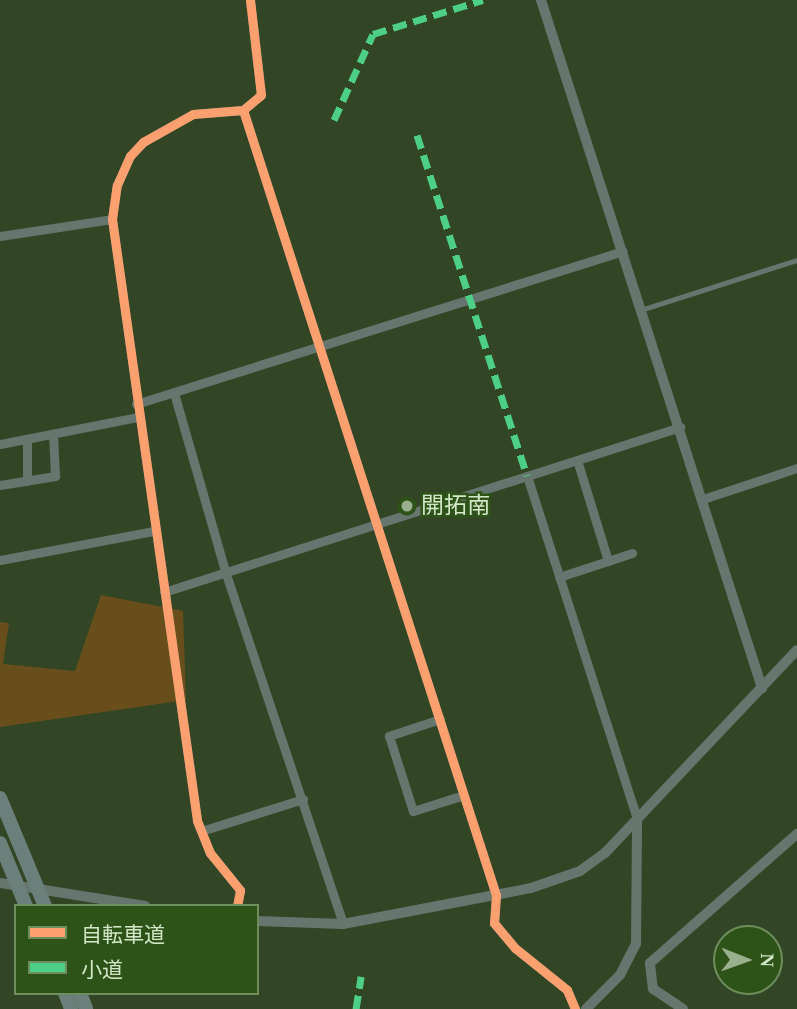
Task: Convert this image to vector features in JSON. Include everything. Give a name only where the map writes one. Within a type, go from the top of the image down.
[{"type":"highway","points":[[0,798],[43,904]]},
{"type":"highway","points":[[0,843],[25,904]]},
{"type":"street","points":[[237,904],[240,890],[211,853],[201,831],[136,404],[112,219],[117,185],[130,156],[143,142],[193,114],[243,110],[261,94],[250,0]]},
{"type":"street","points":[[541,0],[762,688]]},
{"type":"street","points":[[243,110],[496,895],[492,912],[500,933],[558,980],[575,1009]]},
{"type":"street","points":[[0,236],[112,219]]},
{"type":"street","points":[[136,404],[319,349],[622,251]]},
{"type":"street","points":[[174,393],[225,571],[343,924]]},
{"type":"street","points":[[0,444],[138,417]]},
{"type":"street","points":[[164,592],[680,427]]},
{"type":"street","points":[[0,485],[54,476],[53,434]]},
{"type":"street","points":[[27,439],[27,481]]},
{"type":"street","points":[[577,460],[608,561]]},
{"type":"street","points":[[703,499],[797,468]]},
{"type":"street","points":[[527,476],[637,818],[636,943],[620,975],[586,1009]]},
{"type":"street","points":[[0,560],[155,531]]},
{"type":"street","points":[[559,577],[632,553]]},
{"type":"street","points":[[259,921],[343,924],[548,884],[580,871],[637,818],[797,650]]},
{"type":"street","points":[[440,719],[389,736],[413,811],[464,795]]},
{"type":"street","points":[[201,831],[303,799]]},
{"type":"street","points":[[683,1009],[653,989],[647,972],[650,963],[797,834]]},
{"type":"street","points":[[0,883],[132,904]]},
{"type":"lane","points":[[641,310],[797,260]]},
{"type":"shaded area","points":[[101,595],[183,611],[186,700],[0,727],[0,622],[9,623],[3,664],[75,671]]},
{"type":"marked path","points":[[334,120],[373,34],[483,0]]},
{"type":"marked path","points":[[417,135],[527,476]]},
{"type":"marked path","points":[[356,1009],[361,976]]},
{"type":"cycle path","points":[[237,904],[240,890],[210,853],[197,820],[112,219],[117,185],[130,156],[143,142],[193,114],[243,110],[261,95],[250,0]]},
{"type":"cycle path","points":[[243,110],[496,895],[494,923],[515,948],[567,990],[575,1009]]},
{"type":"place","name":"開拓南","points":[[407,506]]}]
